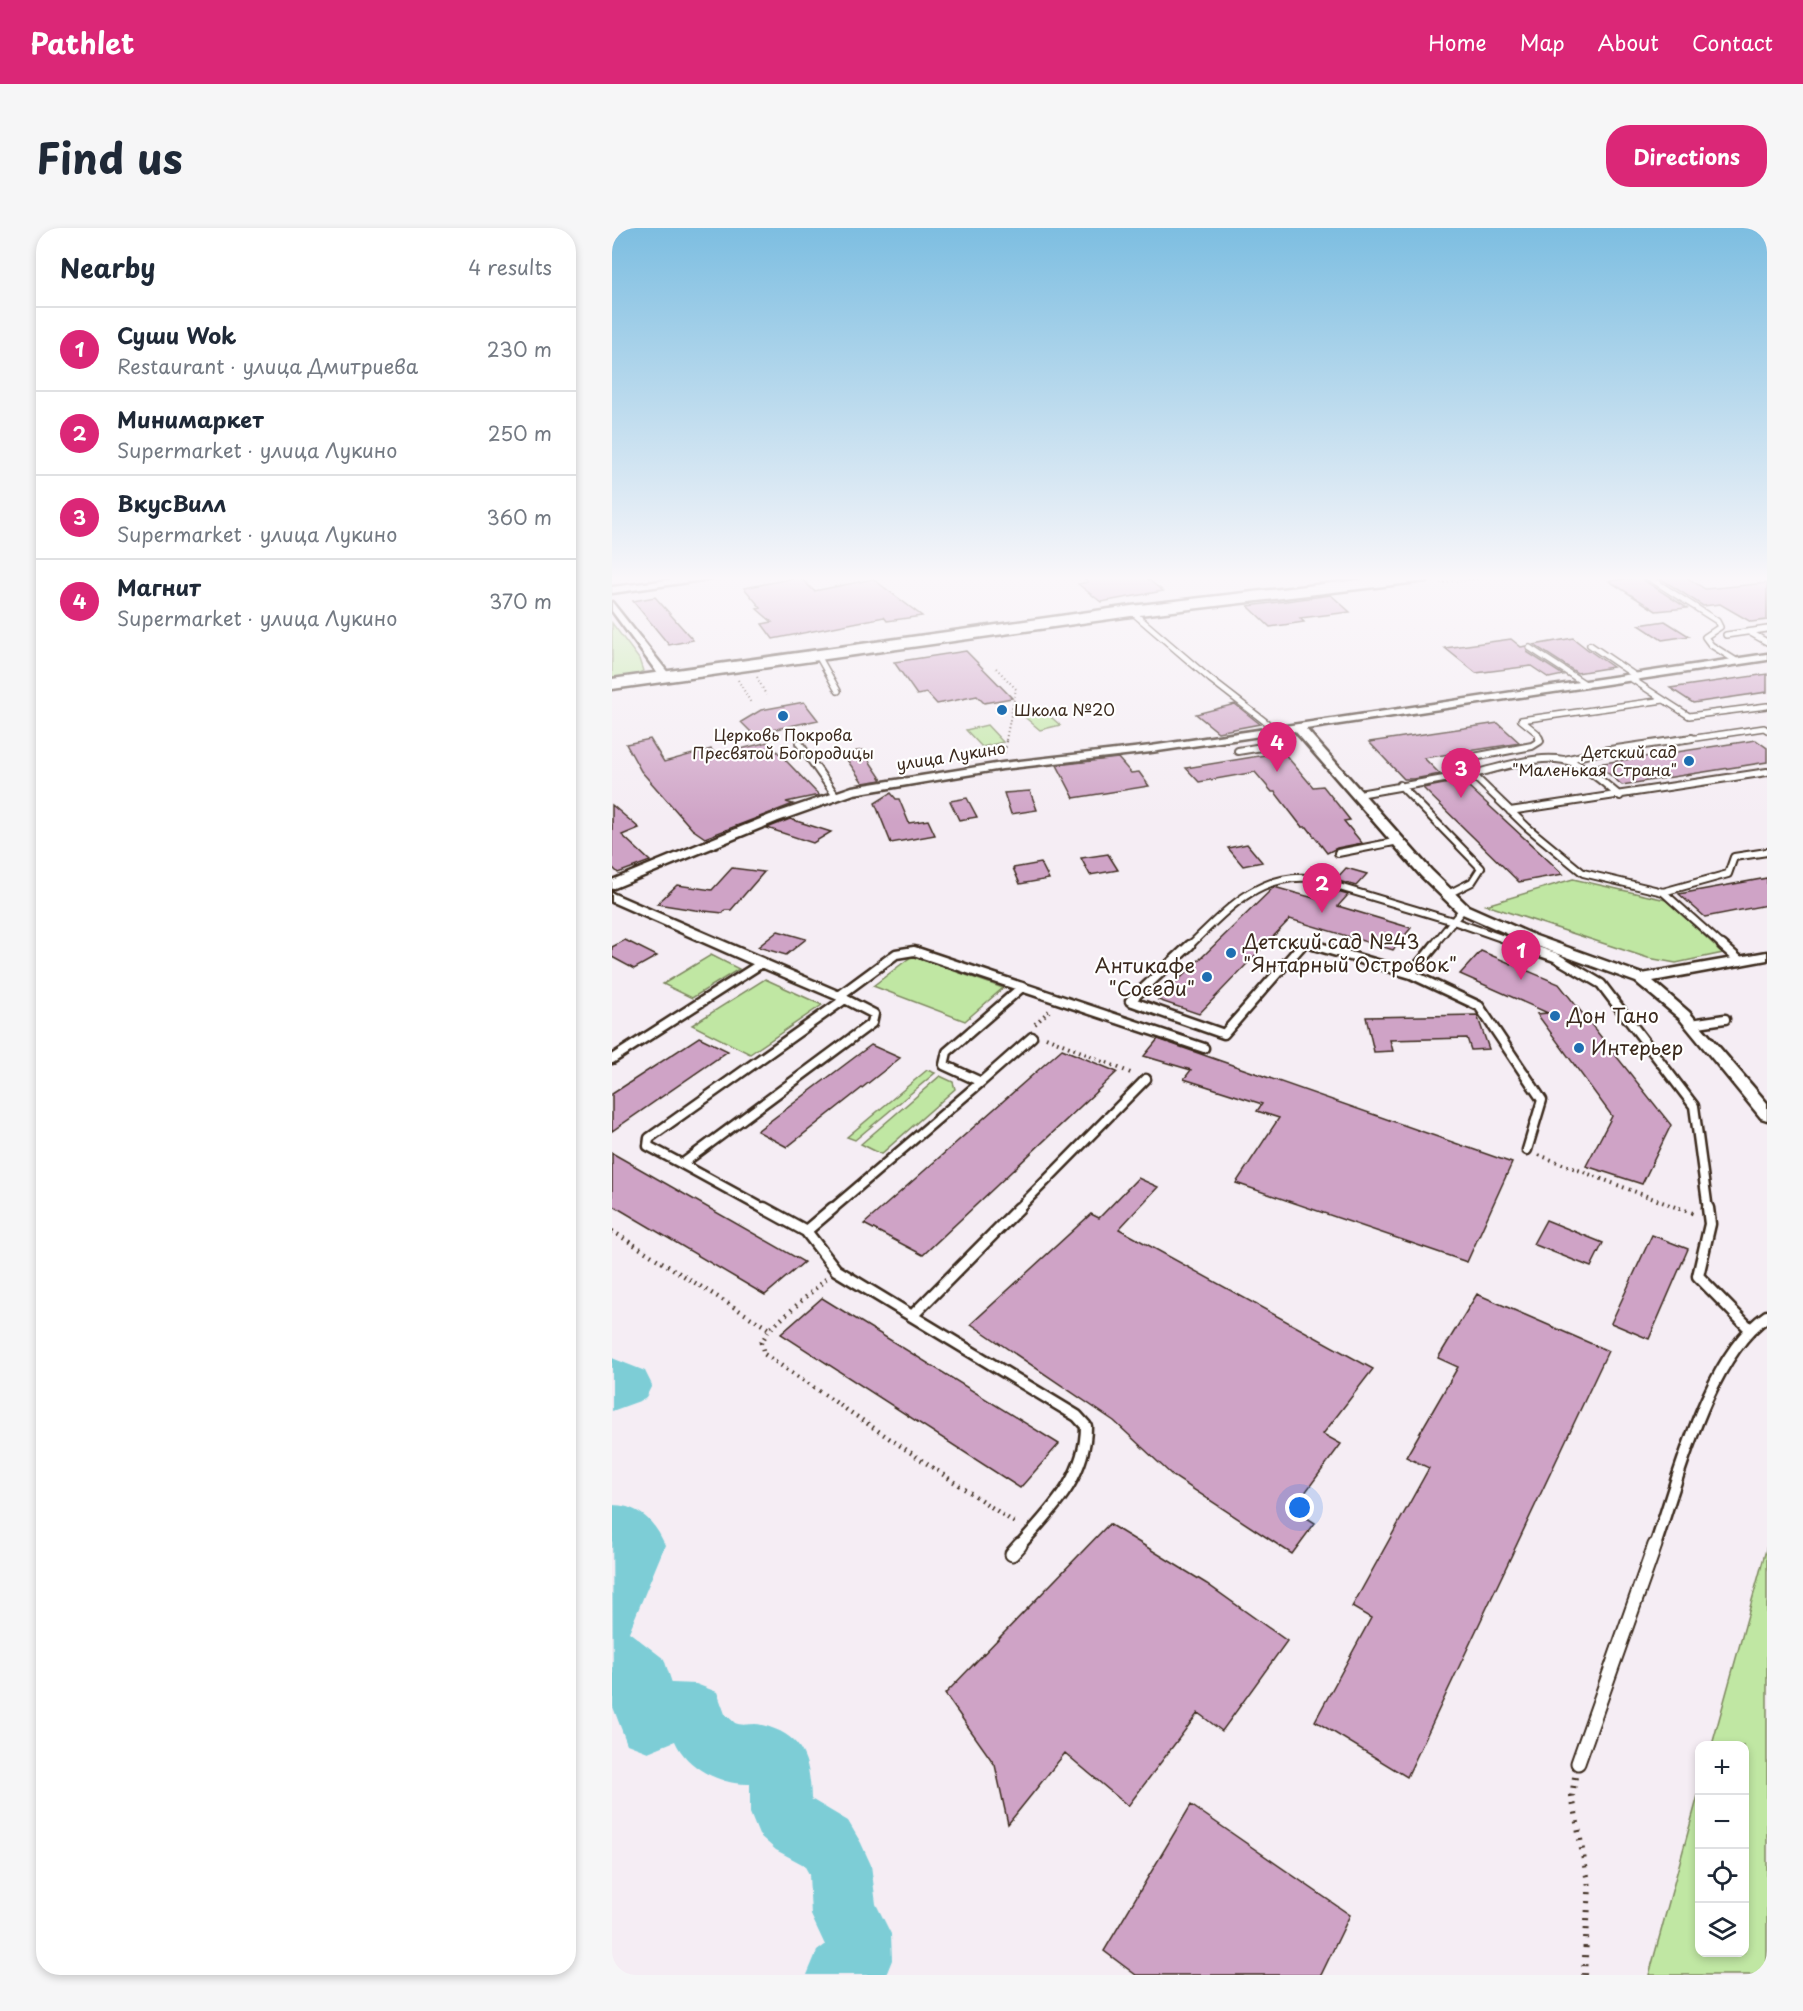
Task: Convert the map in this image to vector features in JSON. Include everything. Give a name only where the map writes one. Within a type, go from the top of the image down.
[{"type":"main road","points":[[612,684],[785,659]]},
{"type":"street","points":[[652,659],[665,676]]},
{"type":"street","points":[[1298,727],[1758,659]]},
{"type":"street","points":[[1298,727],[1463,909],[1531,939],[1641,979],[1691,1024],[1767,1114]]},
{"type":"street","name":"улица Лукино","points":[[612,885],[774,818],[836,796],[914,780],[1002,766],[1151,749],[1298,727]]},
{"type":"street","points":[[612,897],[762,963]]},
{"type":"street","points":[[1641,979],[1767,956]]},
{"type":"lane","points":[[819,659],[838,691]]},
{"type":"lane","points":[[1187,659],[1276,730]]},
{"type":"lane","points":[[1546,659],[1587,685]]},
{"type":"lane","points":[[1609,659],[1689,716],[1767,706]]},
{"type":"lane","points":[[1732,659],[1738,662]]},
{"type":"lane","points":[[1664,700],[1521,720],[1537,734],[1540,741],[1532,747],[1458,760],[1510,811],[1583,873],[1663,892],[1740,961]]},
{"type":"lane","points":[[1359,794],[1550,760],[1564,760],[1603,751],[1764,728],[1767,730]]},
{"type":"lane","points":[[1248,734],[1258,748]]},
{"type":"lane","points":[[799,743],[836,796]]},
{"type":"lane","points":[[1238,751],[1274,745]]},
{"type":"lane","points":[[1564,760],[1575,763],[1620,796]]},
{"type":"lane","points":[[1510,811],[1767,772]]},
{"type":"lane","points":[[1400,785],[1481,868],[1472,882],[1448,894]]},
{"type":"lane","points":[[1338,853],[1399,841]]},
{"type":"lane","points":[[1663,892],[1728,874],[1734,857],[1767,852]]},
{"type":"lane","points":[[1527,1150],[1542,1100],[1479,1006],[1411,974],[1304,942],[1224,1034],[1130,1001],[1240,898],[1269,882],[1294,877],[1309,878],[1453,921],[1555,957],[1601,984],[1694,1106],[1709,1219],[1698,1276],[1749,1328]]},
{"type":"lane","points":[[1411,974],[1463,909]]},
{"type":"lane","points":[[1012,1554],[1077,1475],[1086,1454],[1086,1426],[1077,1416],[836,1270],[806,1231],[648,1146],[650,1138],[842,997],[896,954],[905,951],[914,951],[1204,1048]]},
{"type":"lane","points":[[612,1059],[762,963],[842,997],[874,1014],[872,1023],[682,1164]]},
{"type":"lane","points":[[981,1082],[944,1065],[943,1058],[1022,987]]},
{"type":"lane","points":[[1691,1024],[1725,1018]]},
{"type":"lane","points":[[806,1231],[981,1082],[1031,1034]]},
{"type":"lane","points":[[912,1316],[1146,1079]]},
{"type":"lane","points":[[1578,1762],[1713,1381],[1749,1328],[1767,1316]]},
{"type":"path","points":[[996,668],[1016,689],[1015,706],[1008,727],[1003,762]]},
{"type":"path","points":[[754,671],[766,695]]},
{"type":"path","points":[[734,674],[751,704]]},
{"type":"path","points":[[1061,1000],[1031,1034],[1146,1079]]},
{"type":"path","points":[[1527,1150],[1709,1219]]},
{"type":"path","points":[[612,1231],[769,1330]]},
{"type":"path","points":[[836,1270],[769,1330],[761,1343],[764,1354],[1030,1533]]},
{"type":"path","points":[[1578,1762],[1572,1796],[1588,1887],[1584,1975]]},
{"type":"green space","points":[[612,659],[639,659],[643,671],[633,676],[612,679]]},
{"type":"green space","points":[[1042,709],[1060,725],[1040,730],[1021,714]]},
{"type":"green space","points":[[987,725],[1003,742],[982,747],[966,730]]},
{"type":"green space","points":[[1573,879],[1666,900],[1723,953],[1676,963],[1648,958],[1486,905]]},
{"type":"green space","points":[[711,955],[739,969],[692,998],[663,984]]},
{"type":"green space","points":[[912,956],[1003,988],[965,1021],[873,986]]},
{"type":"green space","points":[[765,979],[822,1005],[750,1054],[692,1025]]},
{"type":"green space","points":[[927,1070],[935,1073],[855,1140],[847,1137]]},
{"type":"green space","points":[[940,1076],[953,1082],[955,1089],[881,1154],[861,1144]]},
{"type":"green space","points":[[1767,1546],[1767,1975],[1649,1975],[1695,1807],[1695,1957],[1749,1957],[1749,1741],[1713,1741]]},
{"type":"building","points":[[917,659],[973,659],[1012,698],[984,703],[977,696],[937,704],[927,693],[917,695],[894,662]]},
{"type":"building","points":[[1458,659],[1537,659],[1563,675],[1549,678],[1531,666],[1476,673]]},
{"type":"building","points":[[1555,659],[1601,659],[1613,667],[1577,673]]},
{"type":"building","points":[[1767,674],[1767,692],[1693,703],[1670,688]]},
{"type":"building","name":"Церковь Покрова Пресвятой Богородицы","points":[[804,702],[818,720],[753,734],[741,722],[761,710]]},
{"type":"building","points":[[1235,704],[1260,724],[1218,732],[1196,714]]},
{"type":"building","points":[[1498,723],[1520,743],[1424,758],[1440,774],[1414,779],[1404,779],[1369,742]]},
{"type":"building","points":[[650,739],[664,762],[711,749],[717,755],[768,742],[819,795],[786,802],[793,804],[705,838],[692,829],[641,771],[626,744]]},
{"type":"building","points":[[1756,740],[1767,748],[1767,762],[1622,785],[1597,764]]},
{"type":"building","points":[[862,750],[882,780],[863,783],[843,754]]},
{"type":"building","points":[[1283,752],[1313,787],[1323,786],[1350,820],[1344,821],[1362,843],[1337,848],[1327,853],[1307,827],[1302,827],[1275,792],[1272,792],[1255,772],[1199,782],[1186,768]]},
{"type":"building","points":[[1118,758],[1131,773],[1139,772],[1149,786],[1074,798],[1057,765]]},
{"type":"building","points":[[1449,783],[1454,788],[1468,786],[1563,874],[1519,882],[1423,788]]},
{"type":"building","points":[[1030,791],[1037,810],[1011,814],[1004,793]]},
{"type":"building","points":[[891,793],[899,799],[909,823],[928,820],[935,835],[891,843],[875,803]]},
{"type":"building","points":[[967,798],[977,817],[959,820],[950,801]]},
{"type":"building","points":[[612,805],[639,828],[622,835],[650,861],[618,873],[612,867]]},
{"type":"building","points":[[790,819],[831,832],[813,843],[767,828]]},
{"type":"building","points":[[1247,844],[1262,862],[1243,866],[1228,848]]},
{"type":"building","points":[[1108,854],[1118,870],[1090,875],[1081,858]]},
{"type":"building","points":[[1041,863],[1049,879],[1020,884],[1013,868]]},
{"type":"building","points":[[732,868],[764,872],[731,910],[725,910],[723,913],[657,904],[677,885],[712,890]]},
{"type":"building","points":[[1346,868],[1367,874],[1356,886],[1335,880]]},
{"type":"building","points":[[1767,878],[1767,905],[1705,917],[1679,894]]},
{"type":"building","points":[[1274,887],[1317,899],[1327,889],[1348,895],[1338,906],[1411,928],[1393,950],[1290,919],[1199,1014],[1158,1000]]},
{"type":"building","points":[[778,931],[806,939],[786,955],[758,947]]},
{"type":"building","points":[[625,940],[657,956],[634,969],[612,957],[612,947]]},
{"type":"building","points":[[1481,951],[1559,984],[1671,1125],[1642,1184],[1586,1166],[1612,1116],[1537,1014],[1548,1013],[1460,974]]},
{"type":"building","points":[[1477,1015],[1489,1049],[1471,1050],[1467,1038],[1390,1040],[1393,1051],[1374,1052],[1366,1017]]},
{"type":"building","points":[[699,1037],[728,1051],[612,1131],[612,1094]]},
{"type":"building","points":[[1158,1039],[1512,1163],[1467,1262],[1236,1183],[1279,1118],[1257,1111],[1262,1104],[1184,1079],[1191,1070],[1144,1056]]},
{"type":"building","points":[[871,1045],[900,1058],[787,1147],[757,1131]]},
{"type":"building","points":[[1062,1049],[1117,1072],[923,1255],[864,1224]]},
{"type":"building","points":[[612,1153],[804,1262],[765,1295],[612,1205]]},
{"type":"building","points":[[1138,1178],[1158,1187],[1119,1229],[1373,1369],[1323,1434],[1341,1444],[1293,1509],[1315,1523],[1292,1554],[1173,1476],[1114,1421],[971,1324],[1091,1214],[1099,1218]]},
{"type":"building","points":[[1546,1220],[1603,1243],[1591,1267],[1533,1244]]},
{"type":"building","points":[[1652,1235],[1688,1249],[1649,1339],[1611,1323]]},
{"type":"building","points":[[1477,1294],[1608,1351],[1407,1777],[1315,1721],[1371,1618],[1352,1607],[1429,1468],[1406,1457],[1458,1367],[1438,1358]]},
{"type":"building","points":[[822,1298],[1059,1444],[1020,1488],[781,1334]]},
{"type":"building","points":[[1109,1524],[1207,1584],[1287,1641],[1222,1731],[1198,1713],[1128,1806],[1065,1753],[1008,1824],[995,1765],[945,1694]]},
{"type":"building","points":[[1191,1805],[1350,1915],[1321,1975],[1136,1975],[1104,1951]]},
{"type":"waterway","points":[[612,1377],[628,1385],[612,1391]]},
{"type":"waterway","points":[[612,1529],[623,1529],[639,1545],[614,1600],[612,1613]]},
{"type":"waterway","points":[[612,1653],[644,1679],[642,1707],[648,1723],[673,1712],[696,1713],[700,1730],[714,1744],[734,1755],[761,1754],[780,1768],[781,1813],[798,1828],[826,1843],[839,1865],[844,1889],[844,1915],[858,1934],[859,1960],[841,1975]]},
{"type":"place","name":"Школа №20","points":[[1002,710]]},
{"type":"place","name":"Церковь Покрова Пресвятой Богородицы","points":[[783,716]]},
{"type":"place","name":"Детский сад \"Маленькая Страна\"","points":[[1689,761]]},
{"type":"place","name":"Магнит","points":[[1277,772]]},
{"type":"place","name":"ВкусВилл","points":[[1461,798]]},
{"type":"place","name":"Минимаркет","points":[[1322,913]]},
{"type":"place","name":"Детский сад №43 \"Янтарный Островок\"","points":[[1231,953]]},
{"type":"place","name":"Антикафе \"Соседи\"","points":[[1207,977]]},
{"type":"place","name":"Суши Wok","points":[[1521,980]]},
{"type":"place","name":"Дон Тано","points":[[1555,1016]]},
{"type":"place","name":"Интерьер","points":[[1579,1048]]}]
